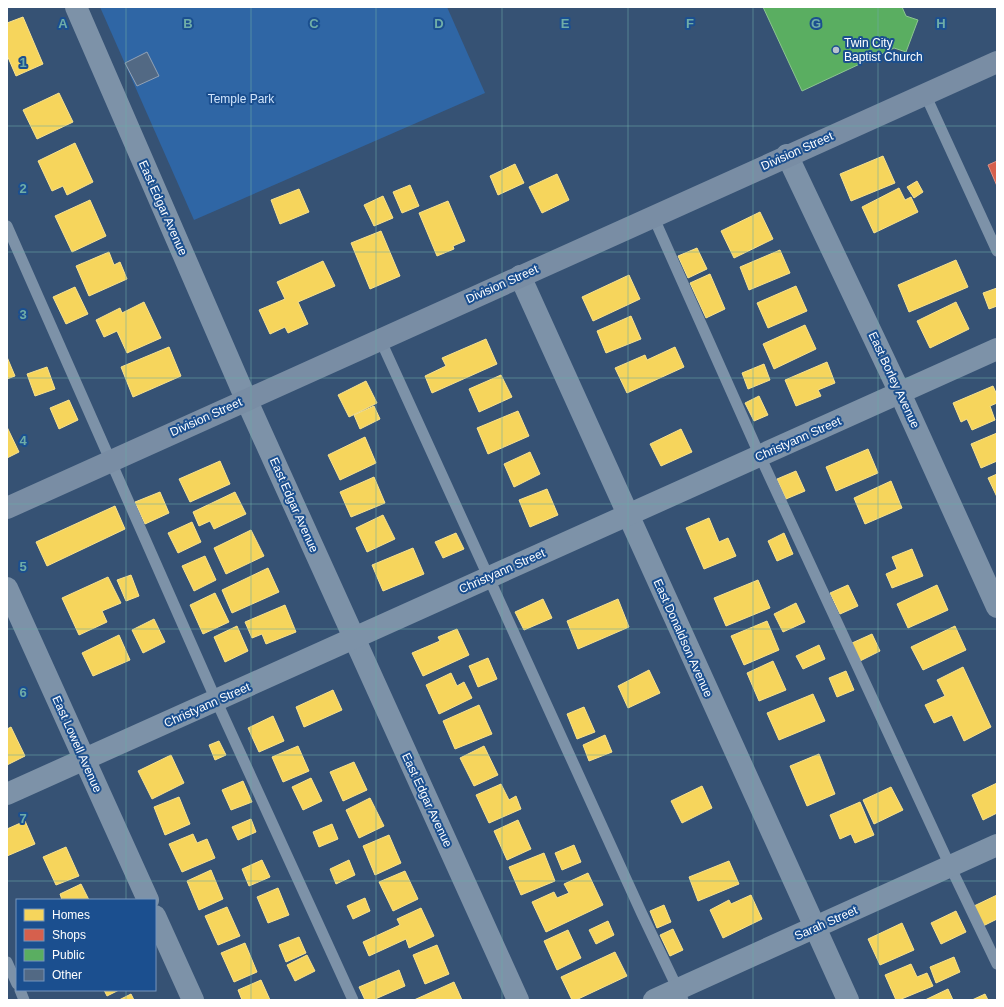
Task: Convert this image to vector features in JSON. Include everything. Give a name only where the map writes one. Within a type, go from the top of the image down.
[{"type":"street","name":"East Edgar Avenue","points":[[76,7],[246,399],[518,1000]]},
{"type":"street","name":"Division Street","points":[[7,508],[380,338],[997,62]]},
{"type":"street","name":"East Borley Avenue","points":[[787,155],[900,393],[997,607]]},
{"type":"street","name":"East Donaldson Avenue","points":[[520,276],[848,1000]]},
{"type":"street","name":"Christyann Street","points":[[7,794],[997,349]]},
{"type":"street","name":"East Lowell Avenue","points":[[7,588],[148,899]]},
{"type":"street","name":"Sarah Street","points":[[654,1000],[681,994],[815,928],[997,845]]},
{"type":"street","points":[[156,918],[193,1000]]},
{"type":"lane","points":[[925,94],[997,251]]},
{"type":"lane","points":[[653,216],[760,456],[997,964]]},
{"type":"lane","points":[[7,226],[216,700],[353,1000]]},
{"type":"lane","points":[[380,338],[639,907],[681,994]]},
{"type":"lane","points":[[7,962],[16,982]]},
{"type":"green space","name":"Temple Park","points":[[100,7],[447,7],[485,93],[194,220]]},
{"type":"building: Homes","points":[[23,17],[43,64],[16,76],[7,55],[7,23]]},
{"type":"building: Homes","points":[[59,93],[73,122],[37,139],[23,110]]},
{"type":"building: Homes","points":[[75,143],[93,182],[67,195],[63,186],[52,191],[38,161]]},
{"type":"building: Homes","points":[[883,156],[895,183],[851,201],[840,174]]},
{"type":"building: Homes","points":[[515,164],[524,183],[498,195],[490,176]]},
{"type":"building: Homes","points":[[557,174],[569,200],[542,213],[529,187]]},
{"type":"building: Homes","points":[[917,181],[923,192],[914,198],[907,187]]},
{"type":"building: Homes","points":[[410,185],[419,206],[402,213],[393,192]]},
{"type":"building: Homes","points":[[899,188],[905,200],[911,197],[918,212],[874,233],[862,207]]},
{"type":"building: Homes","points":[[299,189],[309,212],[280,224],[271,200]]},
{"type":"building: Homes","points":[[383,196],[393,218],[374,226],[364,205]]},
{"type":"building: Homes","points":[[90,200],[106,236],[72,252],[55,216]]},
{"type":"building: Homes","points":[[448,201],[465,241],[453,246],[454,249],[437,256],[419,213]]},
{"type":"building: Homes","points":[[760,212],[773,239],[734,258],[721,231]]},
{"type":"building: Homes","points":[[381,231],[400,276],[370,289],[351,243]]},
{"type":"building: Homes","points":[[697,248],[707,269],[688,278],[678,256]]},
{"type":"building: Homes","points":[[780,250],[790,273],[749,290],[740,267]]},
{"type":"building: Homes","points":[[109,252],[114,265],[120,262],[127,279],[89,296],[76,266]]},
{"type":"building: Homes","points":[[956,260],[968,287],[909,312],[898,285]]},
{"type":"building: Homes","points":[[323,261],[335,286],[298,302],[308,324],[288,333],[285,327],[270,334],[259,310],[285,299],[277,282]]},
{"type":"building: Homes","points":[[710,274],[725,309],[706,318],[690,283]]},
{"type":"building: Homes","points":[[629,275],[640,299],[593,321],[582,297]]},
{"type":"building: Homes","points":[[796,286],[807,311],[768,328],[757,303]]},
{"type":"building: Homes","points":[[75,287],[88,314],[66,324],[53,297]]},
{"type":"building: Homes","points":[[997,288],[997,306],[989,309],[983,293]]},
{"type":"building: Homes","points":[[144,302],[161,338],[127,353],[117,331],[104,337],[96,320],[120,308],[122,313]]},
{"type":"building: Homes","points":[[956,302],[969,329],[930,348],[917,321]]},
{"type":"building: Homes","points":[[631,316],[641,339],[606,353],[597,331]]},
{"type":"building: Homes","points":[[805,325],[816,349],[774,369],[763,344]]},
{"type":"building: Homes","points":[[486,339],[497,364],[432,393],[425,376],[446,366],[442,358]]},
{"type":"building: Homes","points":[[169,347],[181,376],[133,397],[121,367]]},
{"type":"building: Homes","points":[[675,347],[684,367],[627,393],[615,368],[645,355],[647,360]]},
{"type":"building: Homes","points":[[7,357],[15,376],[7,379]]},
{"type":"building: Homes","points":[[827,362],[835,383],[818,390],[821,396],[796,406],[785,380]]},
{"type":"building: Homes","points":[[764,364],[770,380],[748,389],[742,373]]},
{"type":"building: Homes","points":[[47,367],[55,389],[35,396],[27,374]]},
{"type":"building: Homes","points":[[501,375],[512,397],[479,412],[469,389]]},
{"type":"building: Homes","points":[[366,381],[377,403],[349,417],[338,395]]},
{"type":"building: Homes","points":[[993,386],[997,395],[997,403],[990,406],[995,420],[972,430],[967,419],[961,422],[953,403]]},
{"type":"building: Homes","points":[[759,396],[768,415],[754,421],[745,403]]},
{"type":"building: Homes","points":[[69,400],[78,420],[59,429],[50,408]]},
{"type":"building: Homes","points":[[374,406],[380,419],[360,429],[354,415]]},
{"type":"building: Homes","points":[[518,411],[529,436],[488,454],[477,428]]},
{"type":"building: Homes","points":[[7,427],[19,452],[7,458]]},
{"type":"building: Homes","points":[[681,429],[692,452],[661,466],[650,444]]},
{"type":"building: Homes","points":[[997,433],[997,461],[981,468],[971,444]]},
{"type":"building: Homes","points":[[365,437],[376,463],[340,480],[328,455]]},
{"type":"building: Homes","points":[[868,449],[878,473],[836,491],[826,467]]},
{"type":"building: Homes","points":[[530,452],[540,474],[514,487],[504,464]]},
{"type":"building: Homes","points":[[220,461],[230,484],[190,502],[179,479]]},
{"type":"building: Homes","points":[[796,471],[805,491],[786,499],[777,479]]},
{"type":"building: Homes","points":[[997,474],[997,497],[988,478]]},
{"type":"building: Homes","points":[[374,477],[385,503],[351,517],[340,492]]},
{"type":"building: Homes","points":[[891,481],[902,508],[865,524],[854,498]]},
{"type":"building: Homes","points":[[547,489],[558,515],[530,527],[519,500]]},
{"type":"building: Homes","points":[[160,492],[169,513],[145,524],[135,502]]},
{"type":"building: Homes","points":[[235,492],[246,514],[214,529],[210,521],[199,526],[193,512]]},
{"type":"building: Homes","points":[[115,506],[125,529],[47,566],[36,542]]},
{"type":"building: Homes","points":[[383,515],[395,539],[367,552],[356,528]]},
{"type":"building: Homes","points":[[709,518],[719,542],[728,538],[736,556],[704,569],[686,528]]},
{"type":"building: Homes","points":[[192,522],[201,542],[178,553],[168,533]]},
{"type":"building: Homes","points":[[251,530],[264,556],[226,574],[214,548]]},
{"type":"building: Homes","points":[[456,533],[464,549],[443,558],[435,542]]},
{"type":"building: Homes","points":[[784,533],[793,554],[777,561],[768,541]]},
{"type":"building: Homes","points":[[413,548],[424,574],[383,591],[372,565]]},
{"type":"building: Homes","points":[[912,549],[923,576],[892,588],[886,574],[897,569],[892,557]]},
{"type":"building: Homes","points":[[205,556],[216,580],[194,591],[182,566]]},
{"type":"building: Homes","points":[[268,568],[279,592],[232,613],[222,590]]},
{"type":"building: Homes","points":[[131,575],[139,596],[126,601],[117,580]]},
{"type":"building: Homes","points":[[108,577],[121,603],[102,611],[107,622],[79,635],[62,598]]},
{"type":"building: Homes","points":[[758,580],[770,608],[726,626],[714,598]]},
{"type":"building: Homes","points":[[848,585],[858,606],[840,614],[830,593]]},
{"type":"building: Homes","points":[[937,585],[948,610],[908,628],[897,604]]},
{"type":"building: Homes","points":[[215,593],[229,622],[203,634],[190,605]]},
{"type":"building: Homes","points":[[543,599],[552,618],[524,630],[515,612]]},
{"type":"building: Homes","points":[[618,599],[629,627],[578,649],[567,621]]},
{"type":"building: Homes","points":[[796,603],[805,622],[783,632],[774,614]]},
{"type":"building: Homes","points":[[285,605],[296,632],[266,644],[262,634],[252,638],[245,622]]},
{"type":"building: Homes","points":[[154,619],[165,642],[143,653],[132,630]]},
{"type":"building: Homes","points":[[767,621],[779,650],[744,665],[731,636]]},
{"type":"building: Homes","points":[[237,626],[248,651],[225,662],[214,637]]},
{"type":"building: Homes","points":[[955,626],[966,650],[923,670],[911,647]]},
{"type":"building: Homes","points":[[457,629],[469,655],[423,676],[412,653],[440,641],[438,637]]},
{"type":"building: Homes","points":[[872,634],[880,651],[860,661],[852,643]]},
{"type":"building: Homes","points":[[119,635],[130,660],[93,676],[82,653]]},
{"type":"building: Homes","points":[[819,645],[825,659],[803,669],[796,656]]},
{"type":"building: Homes","points":[[488,658],[497,679],[478,687],[469,666]]},
{"type":"building: Homes","points":[[773,661],[786,690],[759,701],[747,673]]},
{"type":"building: Homes","points":[[963,667],[991,727],[964,741],[952,715],[934,723],[925,705],[945,696],[937,680]]},
{"type":"building: Homes","points":[[649,670],[660,693],[628,708],[618,686]]},
{"type":"building: Homes","points":[[846,671],[854,690],[837,697],[829,678]]},
{"type":"building: Homes","points":[[451,673],[457,686],[464,682],[472,698],[439,714],[426,685]]},
{"type":"building: Homes","points":[[333,690],[342,710],[304,727],[296,707]]},
{"type":"building: Homes","points":[[813,694],[825,721],[779,740],[767,713]]},
{"type":"building: Homes","points":[[479,705],[492,734],[455,749],[443,721]]},
{"type":"building: Homes","points":[[584,707],[595,732],[577,739],[567,714]]},
{"type":"building: Homes","points":[[273,716],[284,741],[259,752],[248,728]]},
{"type":"building: Homes","points":[[11,727],[25,756],[7,765],[7,729]]},
{"type":"building: Homes","points":[[605,735],[612,752],[589,761],[583,745]]},
{"type":"building: Homes","points":[[219,741],[226,755],[215,760],[209,745]]},
{"type":"building: Homes","points":[[298,746],[309,771],[283,782],[272,757]]},
{"type":"building: Homes","points":[[484,746],[498,775],[474,786],[460,758]]},
{"type":"building: Homes","points":[[819,754],[835,794],[807,806],[790,766]]},
{"type":"building: Homes","points":[[171,755],[184,783],[152,799],[138,771]]},
{"type":"building: Homes","points":[[354,762],[367,790],[343,801],[330,772]]},
{"type":"building: Homes","points":[[311,778],[322,801],[303,810],[292,787]]},
{"type":"building: Homes","points":[[243,781],[252,802],[231,810],[222,790]]},
{"type":"building: Homes","points":[[997,783],[997,813],[983,820],[972,795]]},
{"type":"building: Homes","points":[[501,784],[509,800],[516,796],[521,809],[489,823],[476,795]]},
{"type":"building: Homes","points":[[702,786],[712,808],[682,823],[671,801]]},
{"type":"building: Homes","points":[[891,787],[903,810],[874,824],[863,800]]},
{"type":"building: Homes","points":[[179,797],[190,824],[165,835],[154,807]]},
{"type":"building: Homes","points":[[370,798],[384,826],[359,838],[346,810]]},
{"type":"building: Homes","points":[[860,802],[874,835],[855,843],[851,834],[840,839],[830,815]]},
{"type":"building: Homes","points":[[251,819],[256,832],[238,840],[232,827]]},
{"type":"building: Homes","points":[[518,820],[531,849],[507,860],[494,831]]},
{"type":"building: Homes","points":[[25,821],[35,844],[7,856],[7,829]]},
{"type":"building: Homes","points":[[332,824],[338,839],[319,847],[313,832]]},
{"type":"building: Homes","points":[[193,834],[197,843],[207,839],[215,858],[182,872],[169,844]]},
{"type":"building: Homes","points":[[389,835],[401,863],[375,875],[363,846]]},
{"type":"building: Homes","points":[[574,845],[581,862],[562,870],[555,853]]},
{"type":"building: Homes","points":[[66,847],[79,876],[56,885],[43,857]]},
{"type":"building: Homes","points":[[544,853],[555,881],[521,895],[509,867]]},
{"type":"building: Homes","points":[[262,860],[270,877],[249,886],[242,869]]},
{"type":"building: Homes","points":[[349,860],[355,875],[336,884],[330,869]]},
{"type":"building: Homes","points":[[729,861],[739,884],[698,901],[689,877]]},
{"type":"building: Homes","points":[[211,870],[223,899],[199,910],[187,881]]},
{"type":"building: Homes","points":[[405,871],[418,899],[393,911],[379,882]]},
{"type":"building: Homes","points":[[588,873],[603,905],[546,932],[532,902],[554,892],[557,898],[569,893],[564,884]]},
{"type":"building: Homes","points":[[81,884],[88,899],[62,899],[60,894]]},
{"type":"building: Homes","points":[[278,888],[289,915],[268,923],[257,897]]},
{"type":"building: Homes","points":[[751,895],[762,919],[723,938],[710,910],[729,900],[731,904]]},
{"type":"building: Homes","points":[[997,895],[997,919],[983,926],[974,906]]},
{"type":"building: Homes","points":[[365,898],[370,911],[353,919],[347,906]]},
{"type":"building: Homes","points":[[664,905],[671,922],[657,928],[650,911]]},
{"type":"building: Homes","points":[[227,907],[240,936],[218,945],[205,916]]},
{"type":"building: Homes","points":[[421,908],[434,936],[409,948],[406,939],[369,956],[363,942],[400,925],[397,919]]},
{"type":"building: Homes","points":[[956,911],[966,932],[941,944],[931,923]]},
{"type":"building: Homes","points":[[608,921],[614,935],[596,944],[589,930]]},
{"type":"building: Homes","points":[[902,923],[914,950],[880,965],[868,939]]},
{"type":"building: Homes","points":[[673,929],[683,950],[670,956],[660,935]]},
{"type":"building: Homes","points":[[568,930],[581,958],[557,970],[544,941]]},
{"type":"building: Homes","points":[[299,937],[306,953],[286,962],[279,945]]},
{"type":"building: Homes","points":[[245,943],[257,972],[234,982],[221,953]]},
{"type":"building: Homes","points":[[437,945],[449,974],[425,984],[413,955]]},
{"type":"building: Homes","points":[[615,952],[627,976],[576,1000],[572,1000],[561,977]]},
{"type":"building: Homes","points":[[307,955],[315,971],[295,981],[287,965]]},
{"type":"building: Homes","points":[[954,957],[960,972],[936,983],[930,967]]},
{"type":"building: Homes","points":[[911,964],[917,977],[927,973],[933,986],[896,1000],[885,975]]},
{"type":"building: Homes","points":[[399,970],[405,986],[373,1000],[365,1000],[359,987]]},
{"type":"building: Homes","points":[[261,980],[270,1000],[242,1000],[238,990]]},
{"type":"building: Homes","points":[[454,982],[462,1000],[414,1000]]},
{"type":"building: Homes","points":[[948,989],[953,1000],[925,1000]]},
{"type":"building: Homes","points":[[104,991],[117,991],[107,996]]},
{"type":"building: Homes","points":[[131,994],[134,1000],[119,1000]]},
{"type":"building: Homes","points":[[985,994],[988,1000],[972,1000]]},
{"type":"building: Shops","points":[[997,161],[997,186],[988,165]]},
{"type":"building: Public","name":"Twin City Baptist Church","points":[[763,7],[902,7],[906,16],[918,20],[906,52],[894,48],[802,91]]},
{"type":"building: Other","points":[[147,52],[159,76],[137,86],[125,63]]},
{"type":"place","name":"Twin City Baptist Church","points":[[836,50]]}]
